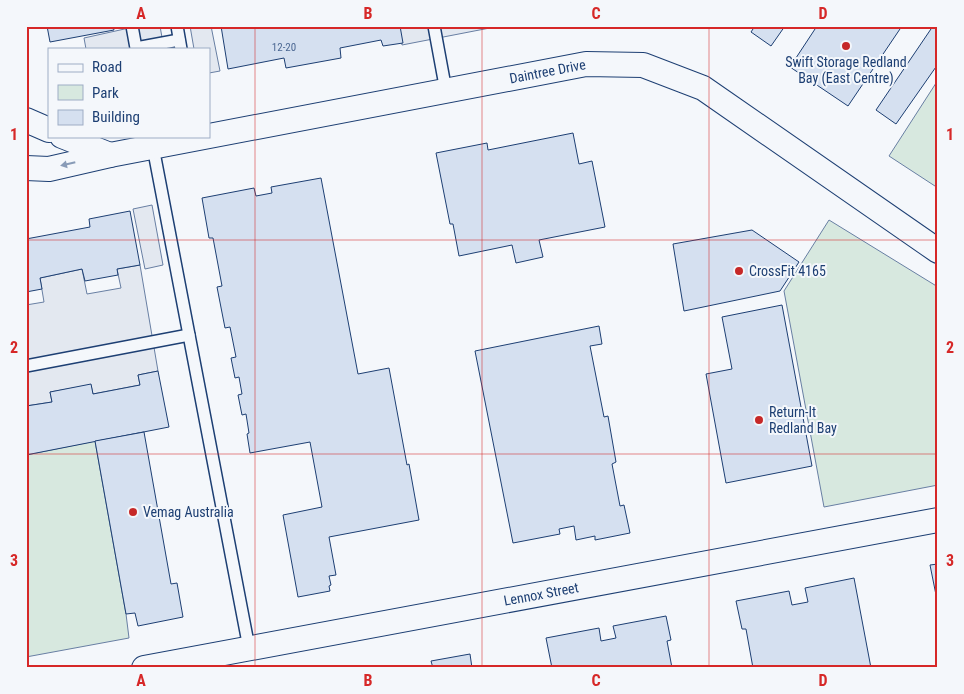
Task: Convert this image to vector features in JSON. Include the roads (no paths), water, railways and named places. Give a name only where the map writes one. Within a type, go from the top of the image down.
[{"type":"street","name":"Daintree Drive","points":[[210,135],[586,64],[643,65],[703,88],[938,251]]},
{"type":"street","points":[[26,120],[48,130]]},
{"type":"street","points":[[67,138],[110,155]]},
{"type":"street","name":"Daintree Drive","points":[[26,168],[49,169],[193,138]]},
{"type":"street","name":"Lennox Street","points":[[144,668],[938,520]]},
{"type":"lane","points":[[132,26],[136,48],[180,44],[177,26]]},
{"type":"lane","points":[[434,26],[446,90]]},
{"type":"lane","points":[[153,147],[249,648]]},
{"type":"lane","points":[[26,366],[189,335]]},
{"type":"place","name":"Swift Storage Redland Bay (East Centre)","points":[[846,46]]},
{"type":"place","name":"CrossFit 4165","points":[[739,271]]},
{"type":"place","name":"Return-It Redland Bay","points":[[759,420]]},
{"type":"place","name":"Vemag Australia","points":[[133,512]]}]
